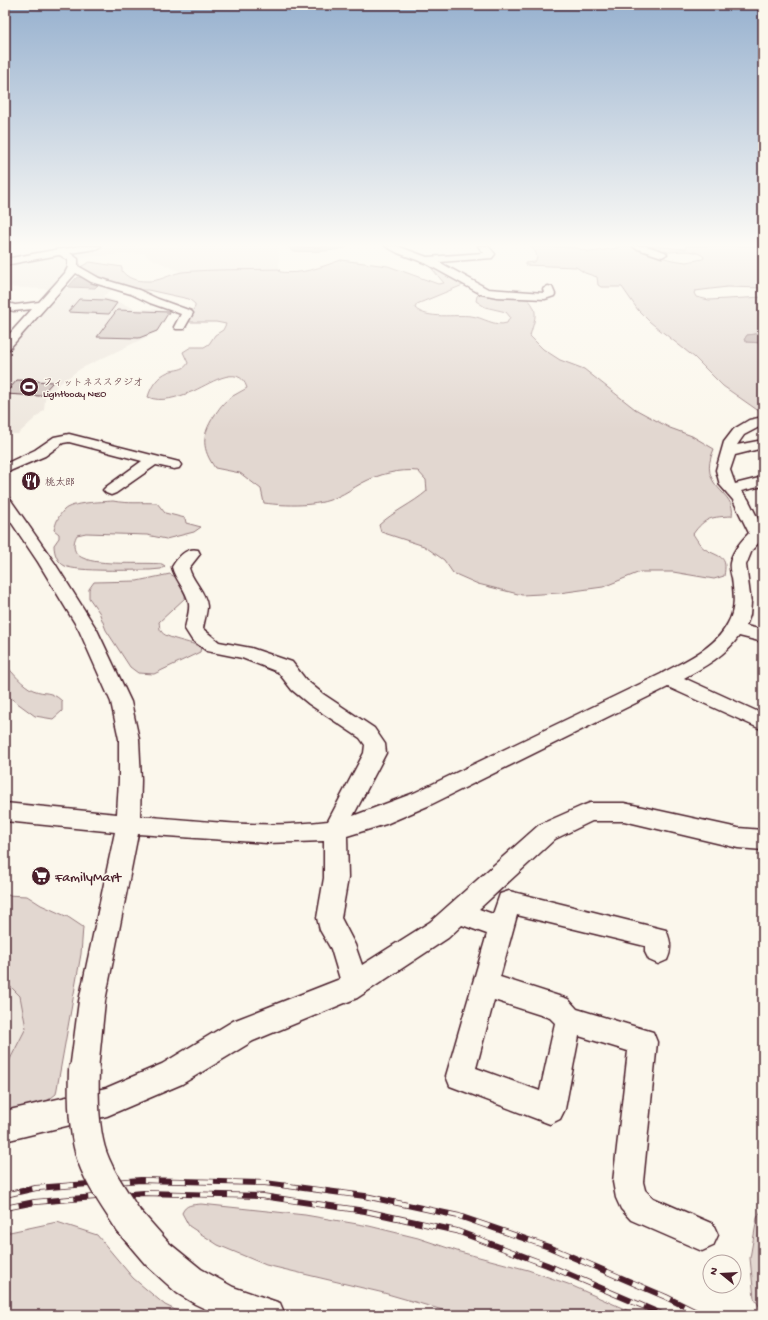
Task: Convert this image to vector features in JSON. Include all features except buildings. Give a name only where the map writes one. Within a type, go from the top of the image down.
[{"type":"street","points":[[5,346],[40,308]]},
{"type":"street","points":[[172,308],[187,313],[180,327]]},
{"type":"street","points":[[12,324],[25,324]]},
{"type":"street","points":[[5,812],[128,825],[270,834],[294,834],[335,830],[355,825],[422,799],[668,679],[723,643],[734,629],[742,614],[738,565],[749,542],[760,532],[740,499],[728,485],[723,470],[731,442],[739,432],[754,423],[763,421]]},
{"type":"street","points":[[5,469],[40,453],[59,440],[69,438],[174,465]]},
{"type":"street","points":[[727,452],[763,444]]},
{"type":"street","points":[[111,490],[153,460]]},
{"type":"street","points":[[732,489],[763,481]]},
{"type":"street","points":[[5,502],[46,562],[88,630],[121,702],[129,739],[130,780],[128,825],[92,1001],[84,1070],[83,1101],[85,1126],[91,1151],[99,1171],[128,1220],[142,1239],[172,1270],[211,1295],[268,1315]]},
{"type":"street","points":[[192,554],[180,567],[181,573],[197,600],[198,608],[194,629],[199,636],[214,647],[244,652],[285,667],[300,685],[316,699],[367,734],[376,744],[375,753],[335,830],[336,878],[329,918],[333,930],[342,945],[355,984]]},
{"type":"street","points":[[734,629],[763,636]]},
{"type":"street","points":[[668,679],[763,723]]},
{"type":"street","points":[[5,1126],[107,1102],[172,1074],[243,1031],[348,989],[439,930],[547,832],[590,812],[624,812],[738,838],[763,840]]},
{"type":"street","points":[[569,1020],[550,1109],[460,1076],[509,902],[657,938],[658,952]]},
{"type":"street","points":[[458,912],[501,928]]},
{"type":"street","points":[[486,985],[559,1008],[569,1020],[643,1042],[628,1182],[632,1198],[642,1209],[702,1234]]},
{"type":"shaded area","points":[[46,308],[132,308],[156,309],[170,312],[157,332],[80,369],[58,385],[45,399],[44,410],[18,434],[5,434],[5,354]]},
{"type":"shaded area","points":[[195,308],[415,308],[420,312],[427,314],[442,316],[471,316],[493,323],[502,324],[507,323],[510,317],[506,312],[488,308],[534,308],[535,316],[530,336],[543,349],[560,360],[584,369],[635,409],[670,428],[692,436],[714,449],[710,462],[710,473],[713,481],[729,500],[732,507],[732,516],[719,517],[705,521],[693,534],[703,548],[722,558],[725,564],[724,576],[714,579],[673,572],[640,572],[603,587],[559,593],[522,595],[478,584],[453,573],[444,560],[424,546],[381,532],[379,525],[427,491],[426,480],[418,471],[396,472],[375,477],[337,497],[320,503],[282,505],[264,503],[261,489],[240,473],[215,468],[206,448],[205,436],[210,423],[219,408],[226,401],[247,388],[243,380],[237,376],[230,376],[175,397],[153,399],[148,397],[153,385],[161,376],[168,372],[182,369],[186,366],[188,363],[183,352],[191,347],[204,347],[209,344],[215,335],[223,330],[226,324],[216,322],[190,322],[186,320]]},
{"type":"shaded area","points":[[636,308],[763,308],[763,333],[747,335],[744,340],[747,342],[763,343],[763,414],[723,386],[694,357],[650,322]]},
{"type":"shaded area","points":[[113,501],[130,503],[157,503],[165,513],[185,518],[186,523],[201,527],[194,532],[166,539],[147,535],[86,533],[77,535],[75,538],[75,551],[83,558],[110,563],[162,564],[165,566],[161,569],[93,570],[71,568],[62,564],[56,557],[54,545],[59,538],[59,534],[54,530],[62,512],[73,505]]},
{"type":"shaded area","points":[[170,574],[177,578],[184,586],[185,598],[159,622],[160,629],[163,634],[201,647],[200,652],[154,674],[138,673],[130,667],[106,630],[99,612],[89,598],[89,589],[94,582],[137,581]]},
{"type":"shaded area","points":[[5,664],[29,688],[54,695],[62,701],[62,711],[53,719],[35,716],[5,694]]},
{"type":"shaded area","points":[[5,895],[27,896],[41,905],[68,917],[83,927],[81,954],[56,1094],[42,1105],[5,1124],[5,1069],[26,1028],[20,996],[5,981]]},
{"type":"shaded area","points":[[5,981],[20,996],[27,1028],[5,1069]]},
{"type":"shaded area","points":[[201,1204],[305,1215],[369,1226],[418,1238],[460,1252],[528,1270],[568,1284],[638,1315],[460,1315],[384,1293],[266,1265],[218,1245],[189,1226],[182,1213],[187,1206]]},
{"type":"shaded area","points":[[763,1208],[763,1312],[754,1298],[750,1258],[757,1218]]},
{"type":"shaded area","points":[[57,1222],[97,1235],[133,1278],[165,1305],[186,1315],[5,1315],[5,1233]]},
{"type":"water","points":[[763,333],[763,343],[747,342],[744,340],[747,335]]},
{"type":"railway","points":[[5,1195],[36,1188],[141,1180],[265,1183],[365,1196],[459,1216],[549,1247],[666,1297],[702,1315]]},
{"type":"railway","points":[[5,1208],[35,1202],[144,1193],[262,1196],[365,1211],[457,1231],[547,1265],[664,1315]]},
{"type":"place","name":"フィットネススタジオ Lightbody NEO","points":[[29,387]]},
{"type":"place","name":"桃太郎","points":[[31,481]]},
{"type":"place","name":"FamilyMart","points":[[41,876]]}]
